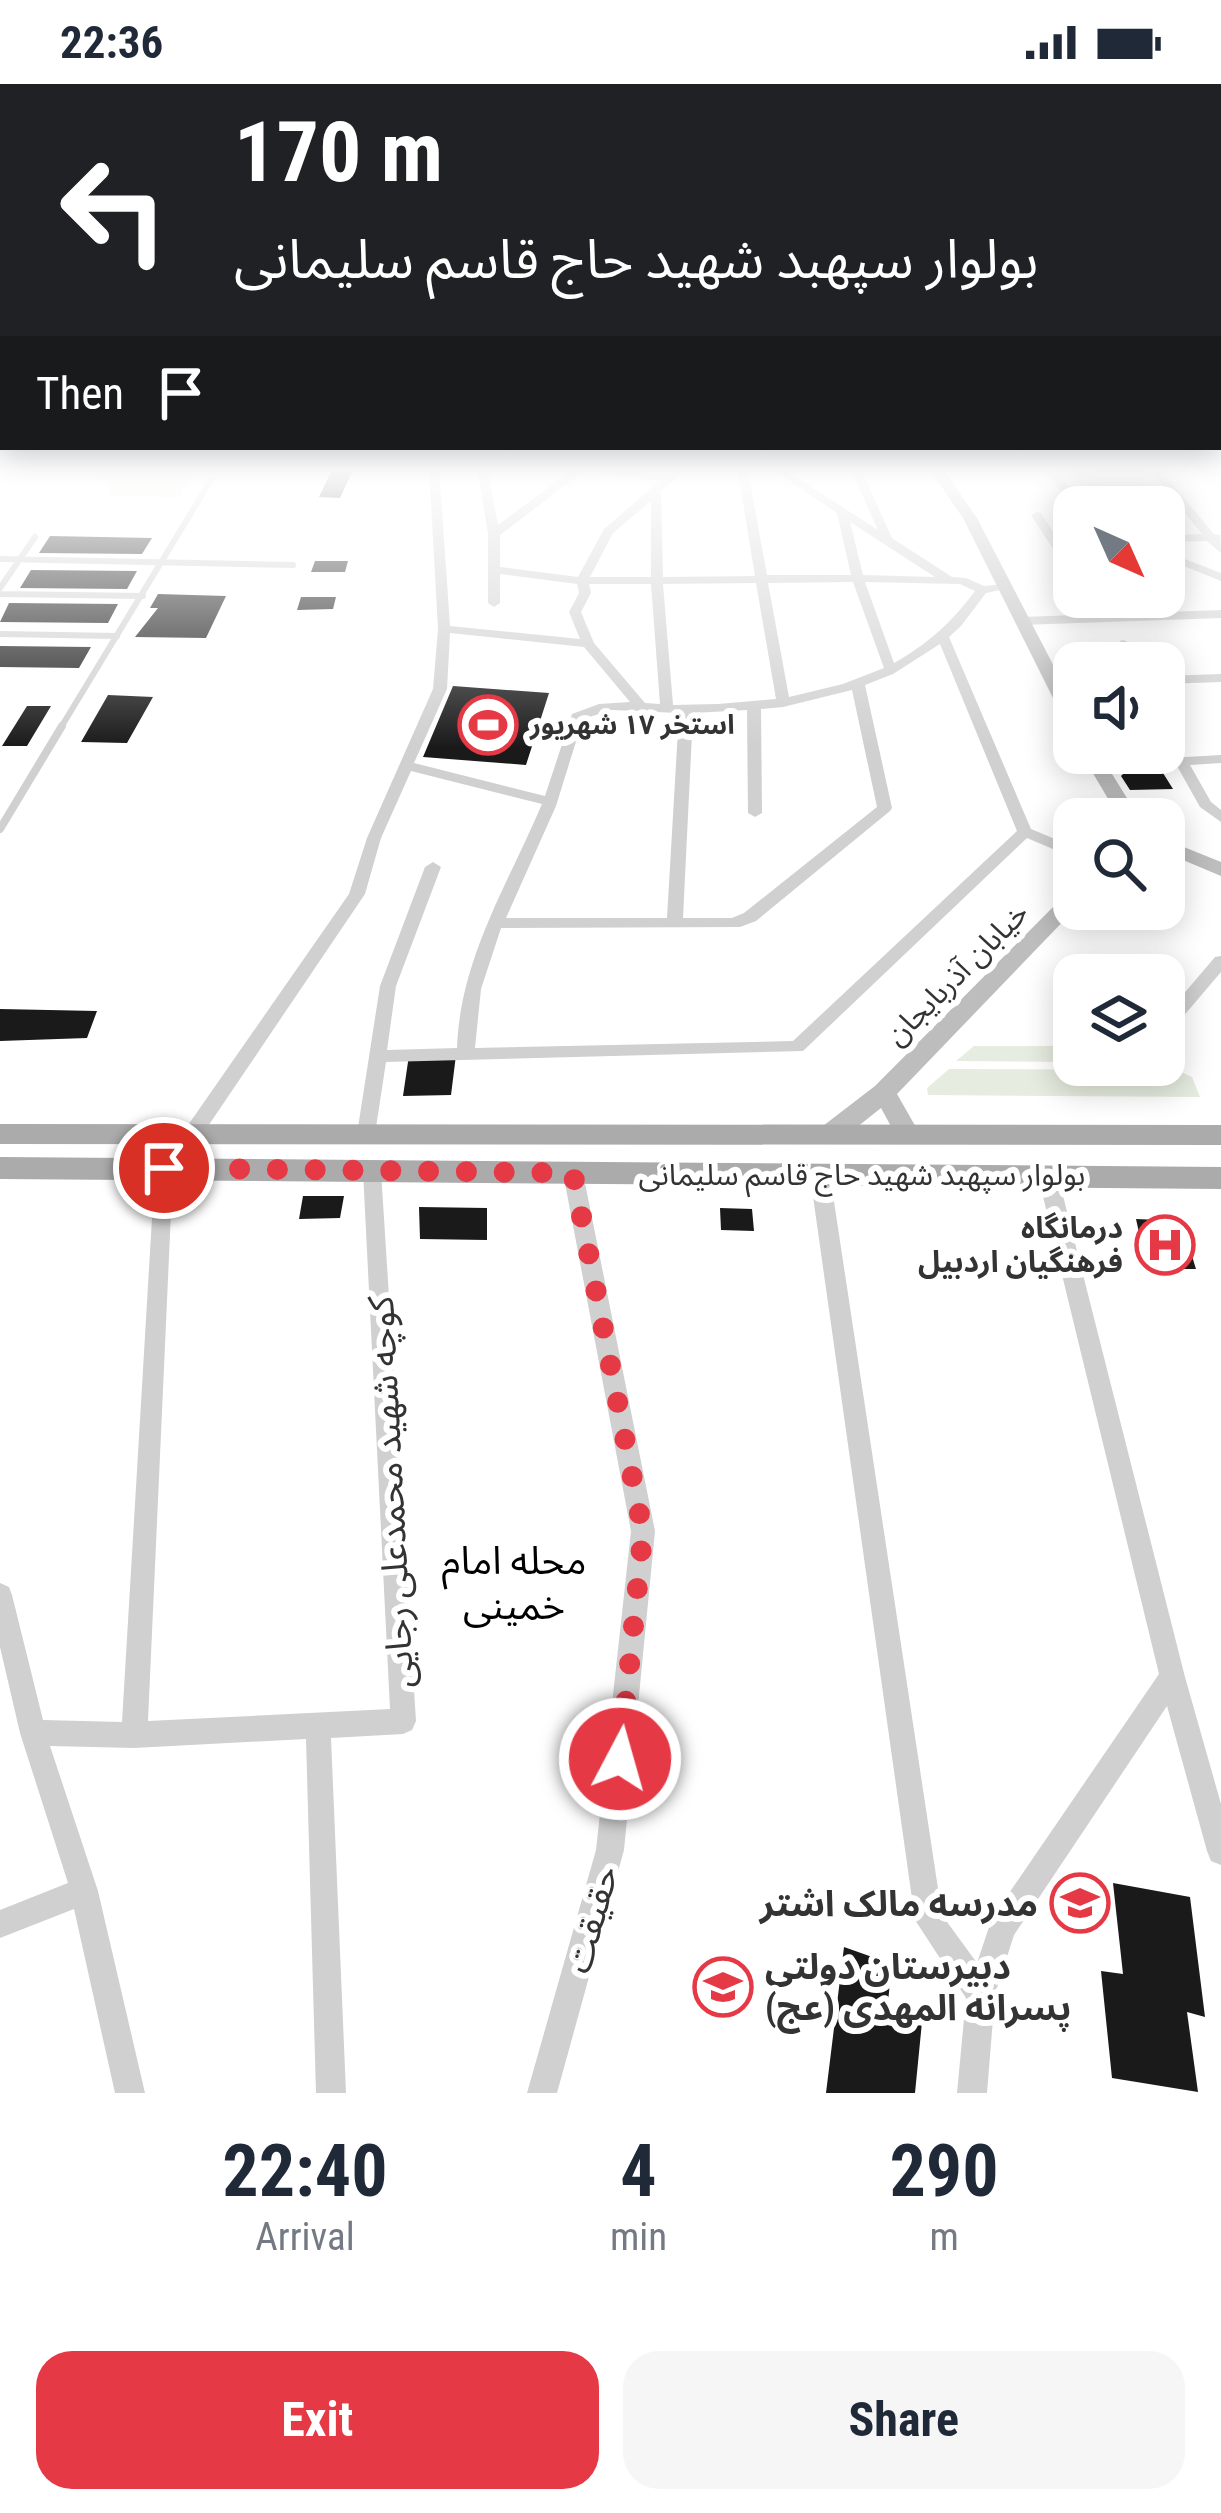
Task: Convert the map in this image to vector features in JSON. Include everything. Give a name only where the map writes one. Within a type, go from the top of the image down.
[{"type":"main road","name":"بولوار سپهبد شهید حاج قاسم سلیمانی","points":[[2,1133],[1221,1135]]},
{"type":"main road","points":[[1148,1135],[1183,1149],[1221,1150]]},
{"type":"main road","name":"بولوار سپهبد شهید حاج قاسم سلیمانی","points":[[0,1168],[1221,1178]]},
{"type":"street","points":[[193,1133],[357,894],[374,838],[440,689],[444,629],[440,560]]},
{"type":"street","points":[[494,603],[495,560]]},
{"type":"street","points":[[593,560],[582,580],[585,593],[575,612],[588,644],[641,707]]},
{"type":"street","points":[[657,560],[667,709]]},
{"type":"street","points":[[755,560],[783,703]]},
{"type":"street","points":[[854,560],[889,667]]},
{"type":"street","points":[[917,560],[948,580]]},
{"type":"street","points":[[990,560],[1053,681]]},
{"type":"street","points":[[1185,562],[1221,577]]},
{"type":"street","points":[[495,570],[582,580],[858,578],[948,580],[982,590],[1004,588]]},
{"type":"street","points":[[466,1053],[464,1021],[470,986],[550,802],[577,717],[594,709],[783,703],[858,686],[944,639],[982,590]]},
{"type":"street","points":[[1022,620],[1075,618]]},
{"type":"street","points":[[1185,618],[1218,618]]},
{"type":"street","points":[[444,629],[588,644]]},
{"type":"street","points":[[944,639],[1025,832],[1053,845]]},
{"type":"street","points":[[1185,679],[1221,678]]},
{"type":"street","points":[[499,923],[743,921],[885,808],[858,686]]},
{"type":"street","points":[[754,705],[755,813]]},
{"type":"street","points":[[675,921],[686,709]]},
{"type":"street","points":[[1185,761],[1221,760]]},
{"type":"street","points":[[406,765],[550,802]]},
{"type":"street","points":[[1185,770],[1205,804],[1221,818]]},
{"type":"street","points":[[380,1056],[797,1047],[1025,832]]},
{"type":"street","points":[[1185,854],[1221,870]]},
{"type":"street","points":[[366,1134],[388,986],[433,867]]},
{"type":"street","name":"خیابان آذربایجان","points":[[828,1136],[884,1092],[1053,919]]},
{"type":"street","points":[[1185,1003],[1221,961]]},
{"type":"street","points":[[884,1092],[909,1136]]},
{"type":"street","points":[[134,1735],[164,1168]]},
{"type":"street","name":"کوچه شهید محمدعلی رجایی","points":[[318,1726],[403,1721],[372,1171]]},
{"type":"street","name":"حقیقت","points":[[542,2093],[610,1850],[643,1532],[573,1173]]},
{"type":"street","points":[[820,1174],[929,1920],[981,1994]]},
{"type":"street","points":[[1048,1176],[1172,1677],[1216,1814],[1221,1851]]},
{"type":"street","points":[[0,1595],[33,1733],[85,1892],[130,2093]]},
{"type":"street","points":[[972,2093],[981,1994],[1002,1928],[1172,1677]]},
{"type":"street","points":[[33,1733],[134,1735],[318,1726],[331,2093]]},
{"type":"street","points":[[0,1924],[85,1892]]},
{"type":"lane","points":[[15,560],[293,565]]},
{"type":"lane","points":[[0,591],[20,560]]},
{"type":"lane","points":[[0,829],[164,562]]},
{"type":"lane","points":[[0,591],[143,596]]},
{"type":"lane","points":[[0,634],[117,636]]},
{"type":"shaded area","points":[[974,1046],[1053,1046],[1053,1062],[956,1061]]},
{"type":"shaded area","points":[[949,1069],[1053,1069],[1053,1086],[1185,1086],[1185,1074],[1192,1077],[1200,1097],[928,1095],[927,1088]]},
{"type":"building","points":[[315,561],[348,561],[345,572],[311,572]]},
{"type":"building","points":[[31,570],[137,571],[127,589],[20,588]]},
{"type":"building","points":[[158,594],[226,596],[206,638],[135,637],[158,608],[150,608]]},
{"type":"building","points":[[301,597],[336,597],[333,609],[297,610]]},
{"type":"building","points":[[9,603],[118,604],[108,623],[0,622]]},
{"type":"building","points":[[0,646],[91,647],[79,668],[0,667]]},
{"type":"building","name":"استخر ١٧ شهریور","points":[[453,686],[549,693],[526,765],[423,757]]},
{"type":"building","points":[[108,695],[153,697],[127,743],[81,742]]},
{"type":"building","points":[[27,706],[51,706],[27,746],[2,746]]},
{"type":"building","points":[[1164,774],[1173,789],[1130,790],[1121,776]]},
{"type":"building","points":[[0,1009],[97,1011],[87,1038],[0,1041]]},
{"type":"building","points":[[409,1055],[456,1055],[451,1095],[403,1096]]},
{"type":"building","points":[[303,1196],[344,1196],[340,1218],[299,1219]]},
{"type":"building","points":[[419,1207],[487,1208],[487,1240],[420,1239]]},
{"type":"building","points":[[720,1208],[752,1209],[754,1231],[721,1230]]},
{"type":"building","name":"درمانگاه فرهنگیان اردبیل","points":[[1136,1219],[1181,1221],[1196,1269],[1147,1269]]},
{"type":"building","points":[[1113,1883],[1190,1897],[1205,2017],[1187,2012],[1198,2092],[1112,2078],[1101,1971],[1123,1974]]},
{"type":"building","points":[[844,1947],[892,1964],[887,2011],[922,2022],[915,2093],[826,2093]]},
{"type":"place","name":"استخر ١٧ شهریور","points":[[488,725]]},
{"type":"place","name":"درمانگاه فرهنگیان اردبیل","points":[[1165,1245]]},
{"type":"place","name":"مدرسه مالک اشتر","points":[[1080,1903]]},
{"type":"place","name":"دبیرستان دولتی پسرانه المهدی (عج)","points":[[723,1987]]},
{"type":"district","name":"محله امام خمینی","points":[[514,1582]]},
{"type":"route","points":[[164,1168],[573,1173],[643,1532],[620,1759]]}]
